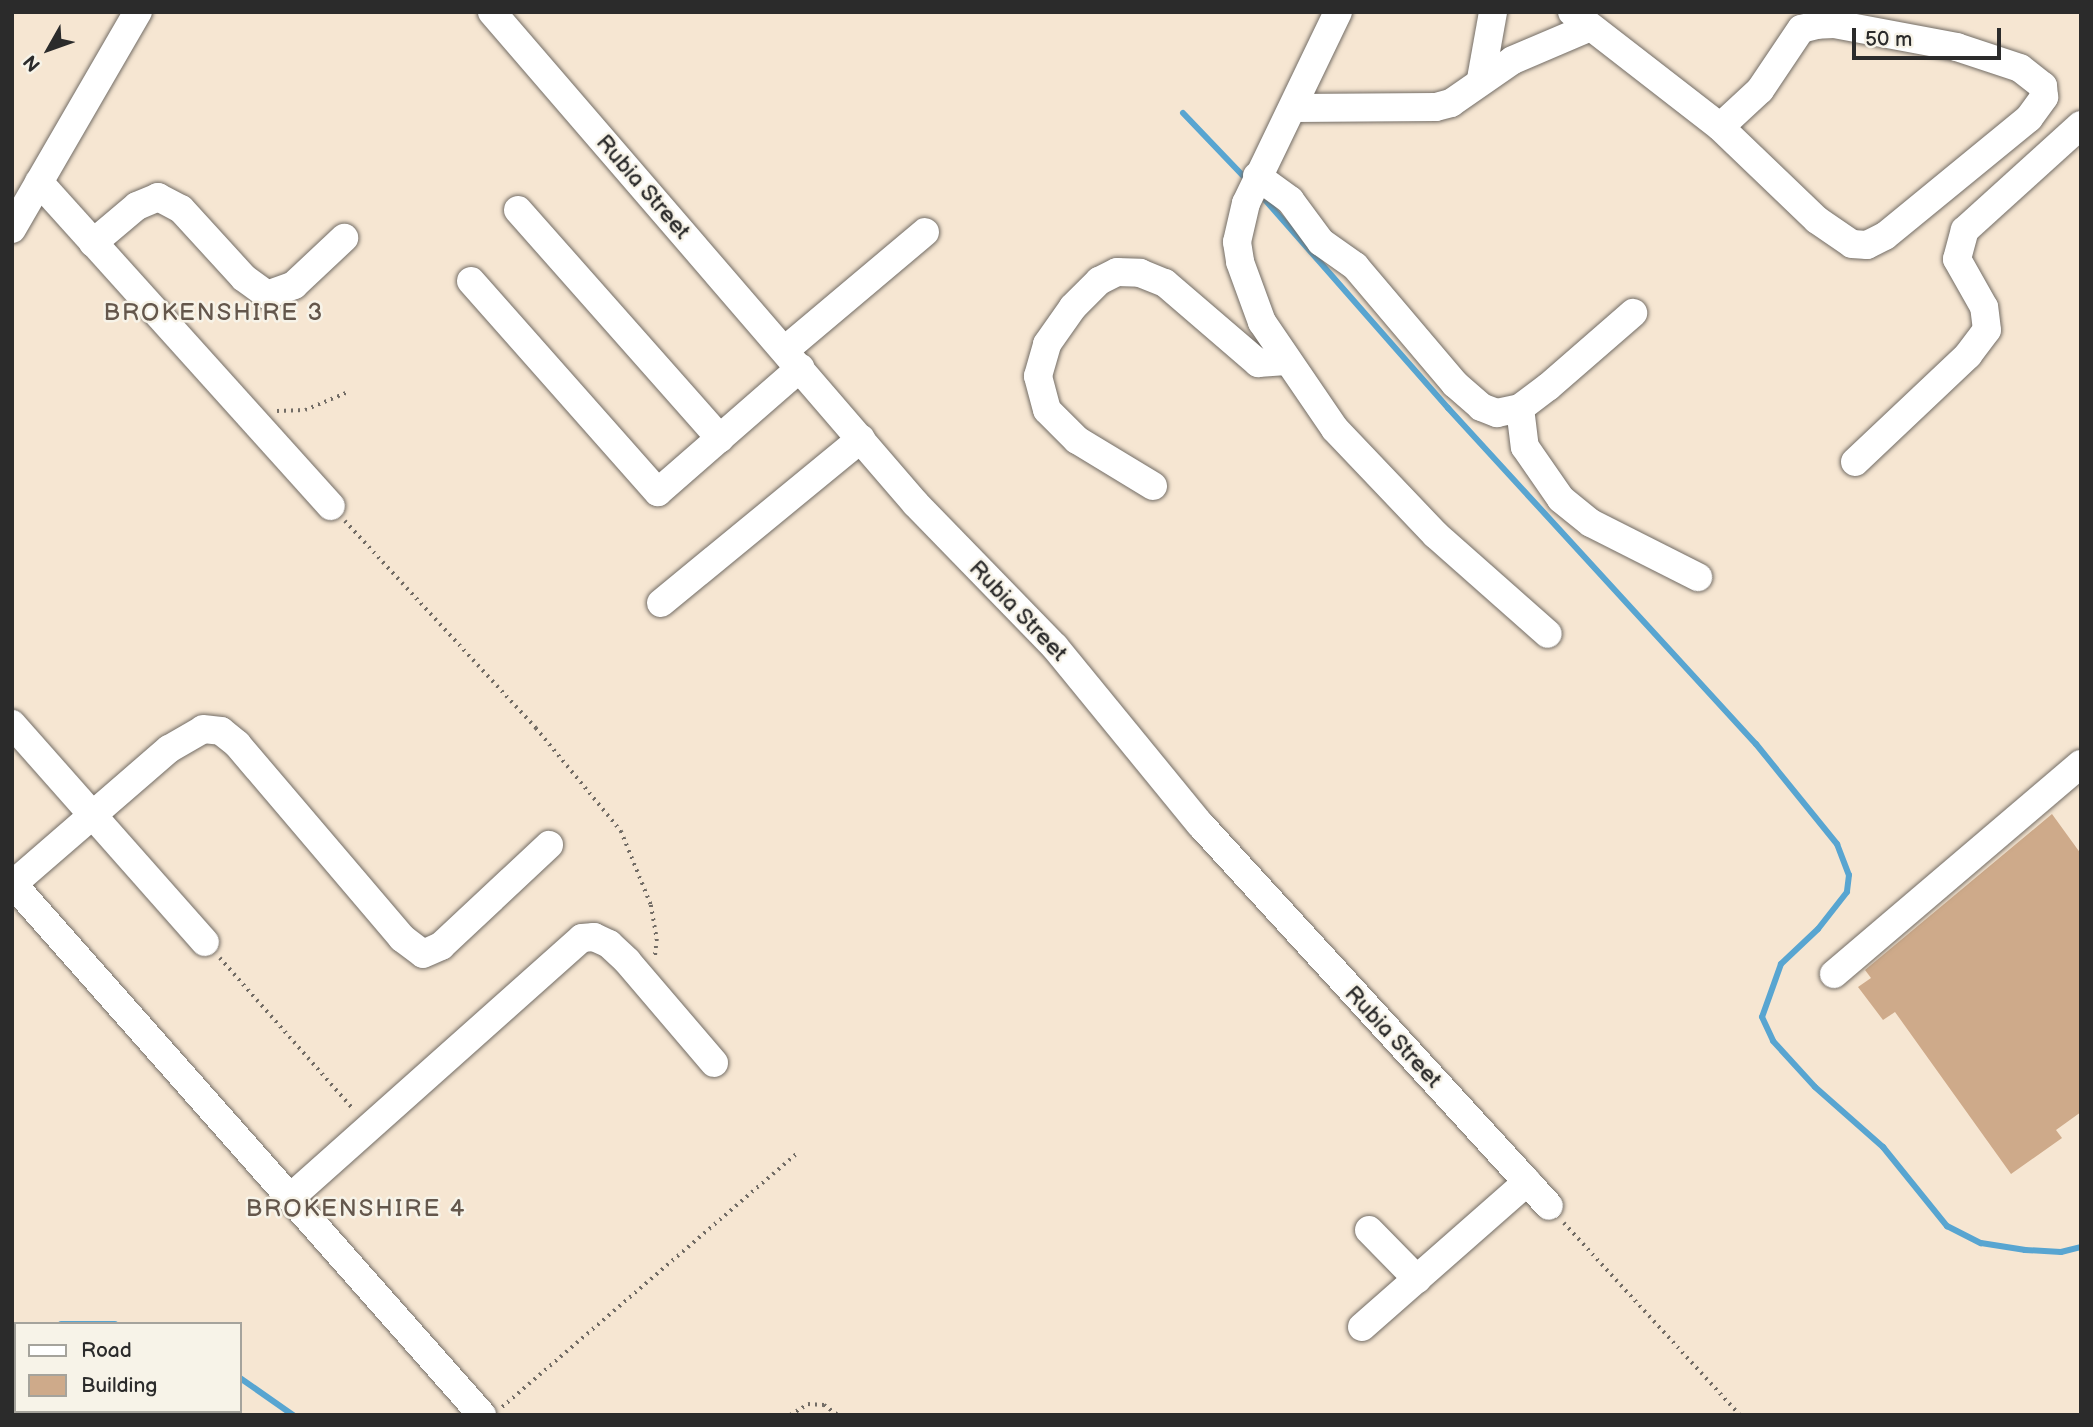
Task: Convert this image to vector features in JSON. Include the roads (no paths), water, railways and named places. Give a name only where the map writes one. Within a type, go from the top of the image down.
[{"type":"street","points":[[12,229],[138,12]]},
{"type":"street","name":"Rubia Street","points":[[492,12],[860,439],[957,548],[1055,647],[1200,824],[1549,1206]]},
{"type":"street","points":[[1338,12],[1296,108],[1257,176],[1239,222],[1240,262],[1262,322],[1286,361],[1335,429],[1436,536],[1548,634]]},
{"type":"street","points":[[1481,79],[1493,12]]},
{"type":"street","points":[[1296,108],[1436,107],[1451,103],[1481,79],[1580,20],[1720,127],[1836,237],[1867,245],[1885,236],[2029,118],[2044,97],[2043,86],[2020,68],[1957,47],[1834,24],[1816,24],[1801,29],[1760,90],[1720,127]]},
{"type":"street","points":[[1855,462],[1968,355],[1987,330],[1984,307],[1957,259],[1965,230],[2081,125]]},
{"type":"street","points":[[1257,176],[1290,200],[1321,242],[1355,266],[1405,330],[1481,407],[1497,413],[1520,408],[1633,313]]},
{"type":"street","points":[[40,182],[331,506]]},
{"type":"street","points":[[93,243],[137,205],[158,197],[181,209],[244,278],[267,295],[293,285],[344,238]]},
{"type":"street","points":[[518,210],[720,438]]},
{"type":"street","points":[[471,281],[658,492],[720,438],[792,359],[925,232]]},
{"type":"street","points":[[1153,486],[1077,440],[1047,410],[1038,376],[1047,344],[1073,307],[1099,281],[1117,272],[1140,273],[1165,284],[1258,363],[1286,361]]},
{"type":"street","points":[[1520,408],[1525,447],[1561,499],[1591,523],[1698,577]]},
{"type":"street","points":[[661,603],[860,439]]},
{"type":"street","points":[[12,724],[205,942]]},
{"type":"street","points":[[482,1415],[12,884],[187,734],[203,729],[221,731],[237,744],[402,938],[423,954],[441,946],[549,845]]},
{"type":"street","points":[[1834,974],[2077,777]]},
{"type":"street","points":[[290,1198],[582,938],[594,937],[609,944],[715,1063]]},
{"type":"street","points":[[1362,1327],[1527,1182]]},
{"type":"street","points":[[1369,1230],[1417,1279]]},
{"type":"waterway","points":[[1183,113],[1246,179]]},
{"type":"waterway","points":[[1260,194],[1448,408],[1756,744],[1837,844],[1849,875],[1847,892],[1818,929],[1781,964],[1762,1017],[1773,1041],[1815,1087],[1883,1147],[1947,1226],[1981,1243],[2025,1250],[2061,1252],[2081,1247]]},
{"type":"waterway","points":[[242,1379],[293,1415]]},
{"type":"district","name":"BROKENSHIRE 3","points":[[214,313]]},
{"type":"district","name":"BROKENSHIRE 4","points":[[356,1209]]}]
